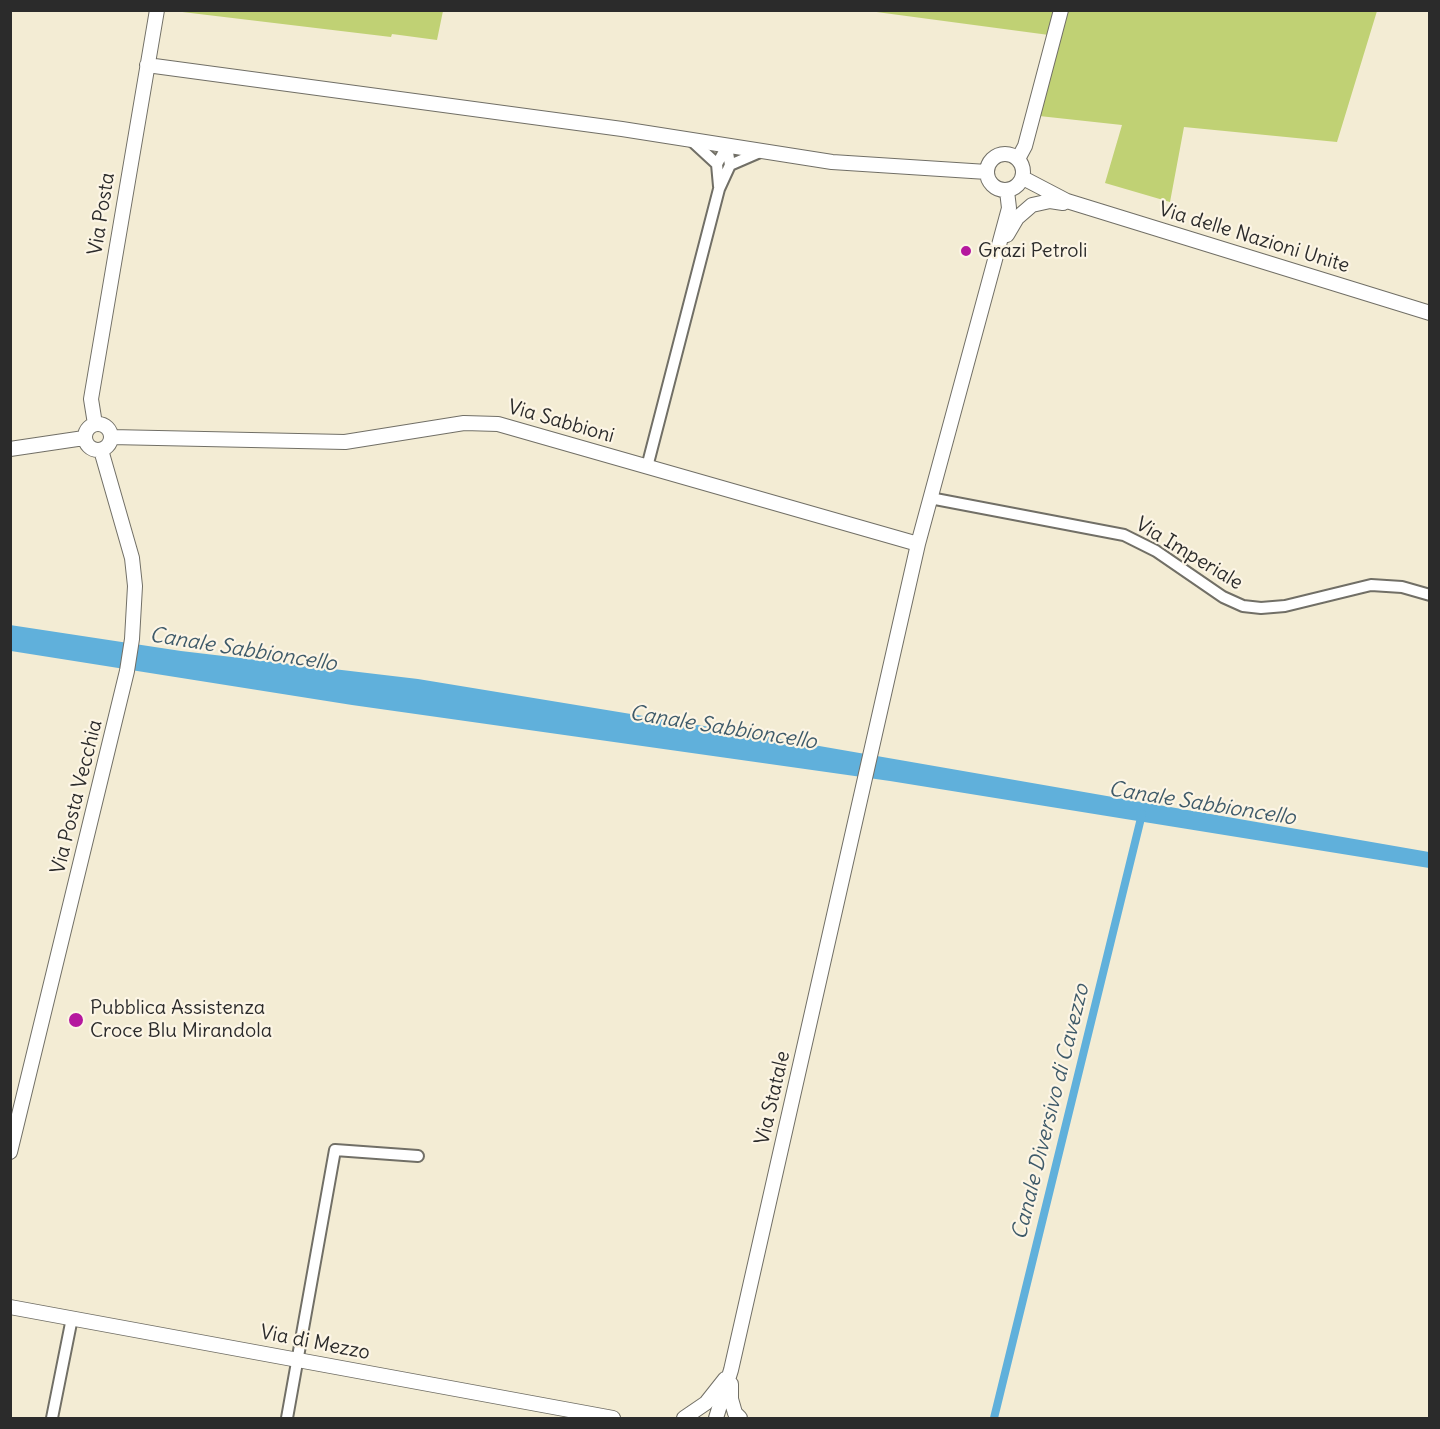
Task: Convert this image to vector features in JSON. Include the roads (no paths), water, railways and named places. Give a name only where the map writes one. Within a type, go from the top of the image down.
[{"type":"street","name":"Via Posta","points":[[95,424],[92,399],[157,10]]},
{"type":"street","points":[[1018,159],[1025,146],[1060,10]]},
{"type":"street","points":[[147,65],[691,140],[832,162],[987,172]]},
{"type":"street","points":[[691,140],[717,164]]},
{"type":"street","points":[[719,189],[717,164],[727,146]]},
{"type":"street","points":[[647,467],[719,189],[730,165],[727,146]]},
{"type":"street","points":[[730,165],[762,152]]},
{"type":"street","points":[[1005,153],[1018,159],[1024,170],[1023,178],[1017,187],[1007,190],[993,186],[987,172],[989,163],[996,156],[1005,153]]},
{"type":"street","name":"Via delle Nazioni Unite","points":[[1023,178],[1067,201],[1430,313]]},
{"type":"street","points":[[995,259],[1009,208],[1007,190]]},
{"type":"street","name":"Via delle Nazioni Unite","points":[[995,259],[1012,225],[1027,208],[1041,202],[1067,201]]},
{"type":"street","name":"Via Statale","points":[[716,1419],[731,1370],[918,544],[995,259]]},
{"type":"street","name":"Via Sabbioni","points":[[111,437],[345,442],[452,425],[488,423],[510,426],[918,544]]},
{"type":"street","points":[[95,424],[104,425],[111,437],[108,445],[101,450],[92,449],[84,438],[87,429],[95,424]]},
{"type":"street","points":[[10,449],[84,438]]},
{"type":"street","name":"Via Posta Vecchia","points":[[11,1147],[127,670],[132,639],[135,586],[132,558],[101,450]]},
{"type":"street","name":"Via Imperiale","points":[[930,498],[1124,535],[1156,550],[1223,597],[1243,606],[1261,608],[1285,606],[1371,585],[1402,587],[1430,595]]},
{"type":"street","points":[[287,1419],[335,1150],[418,1156]]},
{"type":"street","name":"Via di Mezzo","points":[[10,1307],[613,1419]]},
{"type":"street","points":[[52,1419],[72,1318]]},
{"type":"street","points":[[684,1419],[706,1403],[731,1370]]},
{"type":"street","points":[[731,1370],[731,1399],[735,1413],[740,1419]]},
{"type":"water","points":[[10,625],[181,651],[418,679],[710,727],[1429,852],[1429,868],[890,781],[352,705],[11,651]]},
{"type":"waterway","name":"Canale Diversivo di Cavezzo","points":[[994,1418],[1142,814]]},
{"type":"place","name":"Grazi Petroli","points":[[966,251]]},
{"type":"place","name":"Pubblica Assistenza Croce Blu Mirandola","points":[[76,1020]]},
{"type":"water label","name":"Canale Sabbioncello","points":[[243,650]]},
{"type":"water label","name":"Canale Sabbioncello","points":[[723,728]]},
{"type":"water label","name":"Canale Sabbioncello","points":[[1202,804]]}]
